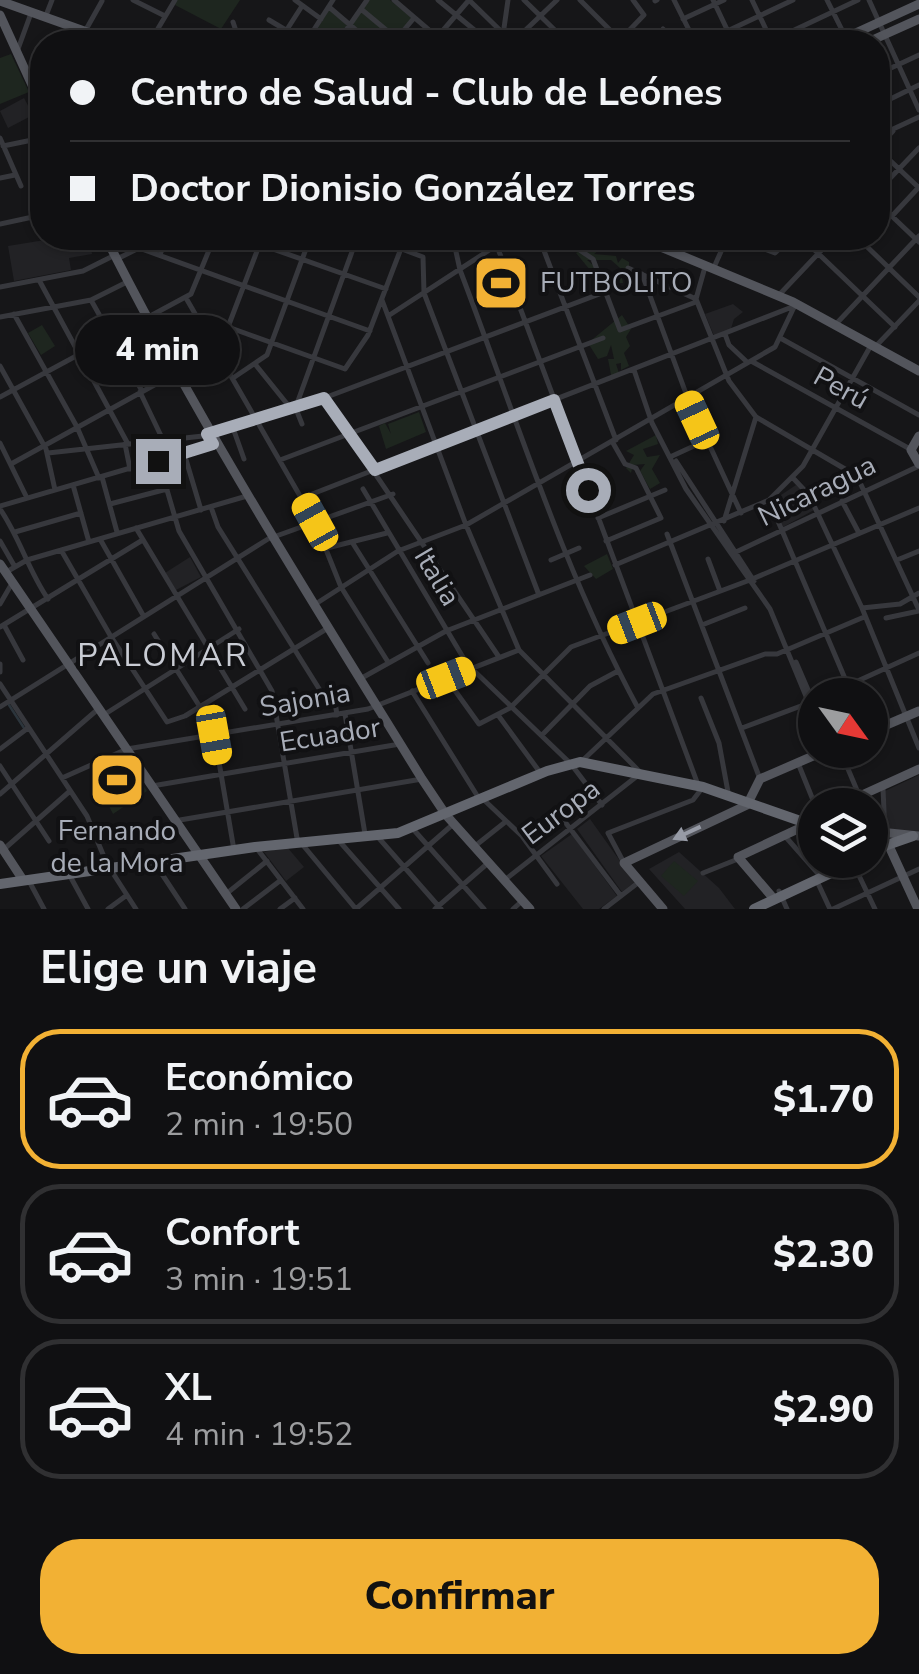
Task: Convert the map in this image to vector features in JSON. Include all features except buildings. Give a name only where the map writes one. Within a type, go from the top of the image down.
[{"type":"highway","points":[[480,798],[574,762]]},
{"type":"highway","points":[[5,885],[24,878],[195,853],[412,828],[445,817],[538,770],[574,762],[635,768],[701,784],[798,816]]},
{"type":"highway","points":[[701,784],[798,816]]},
{"type":"highway","points":[[370,835],[445,817]]},
{"type":"highway","points":[[888,841],[916,836]]},
{"type":"highway","points":[[24,878],[195,853]]},
{"type":"highway","points":[[746,909],[816,878]]},
{"type":"highway","points":[[754,909],[776,895]]},
{"type":"main road","points":[[0,3],[45,19]]},
{"type":"main road","points":[[0,3],[68,30]]},
{"type":"main road","points":[[864,30],[913,4]]},
{"type":"main road","points":[[0,15],[30,83]]},
{"type":"main road","points":[[890,33],[919,20]]},
{"type":"main road","points":[[0,24],[30,84]]},
{"type":"main road","points":[[110,250],[144,317]]},
{"type":"main road","points":[[675,250],[780,294],[918,368]]},
{"type":"main road","points":[[114,258],[124,283],[269,538],[420,779],[445,817],[522,906]]},
{"type":"main road","points":[[919,436],[911,450],[919,465]]},
{"type":"main road","points":[[5,570],[10,585],[30,610]]},
{"type":"main road","points":[[5,570],[195,853],[237,909]]},
{"type":"main road","points":[[888,724],[919,711]]},
{"type":"main road","points":[[663,909],[624,862],[750,802],[760,778],[798,763]]},
{"type":"main road","points":[[880,788],[919,770]]},
{"type":"main road","points":[[883,788],[919,770]]},
{"type":"main road","points":[[445,817],[522,906]]},
{"type":"main road","points":[[776,895],[738,859],[798,829]]},
{"type":"main road","points":[[888,841],[916,907]]},
{"type":"main road","points":[[2,848],[24,878]]},
{"type":"street","points":[[45,19],[52,0]]},
{"type":"street","points":[[133,0],[165,16]]},
{"type":"street","points":[[157,30],[175,0]]},
{"type":"street","points":[[295,0],[321,20]]},
{"type":"street","points":[[314,30],[333,0]]},
{"type":"street","points":[[346,30],[367,0]]},
{"type":"street","points":[[438,0],[474,30]]},
{"type":"street","points":[[445,30],[469,0],[499,30]]},
{"type":"street","points":[[504,30],[508,0]]},
{"type":"street","points":[[524,0],[555,30]]},
{"type":"street","points":[[525,30],[557,0]]},
{"type":"street","points":[[580,0],[609,30]]},
{"type":"street","points":[[628,30],[643,13],[633,0]]},
{"type":"street","points":[[674,0],[689,30]]},
{"type":"street","points":[[683,19],[724,0]]},
{"type":"street","points":[[752,0],[766,30]]},
{"type":"street","points":[[730,30],[794,0]]},
{"type":"street","points":[[828,0],[839,30]]},
{"type":"street","points":[[796,30],[858,0]]},
{"type":"street","points":[[868,0],[883,30]]},
{"type":"street","points":[[85,30],[102,1]]},
{"type":"street","points":[[397,1],[426,30]]},
{"type":"street","points":[[714,2],[728,30]]},
{"type":"street","points":[[913,4],[919,20]]},
{"type":"street","points":[[288,30],[302,6]]},
{"type":"street","points":[[329,7],[356,30]]},
{"type":"street","points":[[360,9],[384,30]]},
{"type":"street","points":[[16,52],[30,16]]},
{"type":"street","points":[[404,30],[414,18]]},
{"type":"street","points":[[269,20],[285,30]]},
{"type":"street","points":[[233,22],[236,30]]},
{"type":"street","points":[[890,46],[919,113],[890,130]]},
{"type":"street","points":[[890,68],[919,55]]},
{"type":"street","points":[[890,99],[919,85]]},
{"type":"street","points":[[890,134],[896,127]]},
{"type":"street","points":[[0,138],[21,186]]},
{"type":"street","points":[[2,146],[30,140]]},
{"type":"street","points":[[890,177],[919,148]]},
{"type":"street","points":[[837,323],[918,239],[892,216],[919,188],[890,161]]},
{"type":"street","points":[[0,178],[15,174]]},
{"type":"street","points":[[0,224],[30,217]]},
{"type":"street","points":[[0,287],[88,270],[134,250]]},
{"type":"street","points":[[145,250],[370,331]]},
{"type":"street","points":[[160,255],[162,250]]},
{"type":"street","points":[[0,396],[186,298],[194,290],[210,250]]},
{"type":"street","points":[[208,337],[228,326],[257,250]]},
{"type":"street","points":[[282,250],[386,289]]},
{"type":"street","points":[[232,378],[266,358],[305,250]]},
{"type":"street","points":[[294,409],[353,250]]},
{"type":"street","points":[[228,326],[345,369],[370,331],[400,250]]},
{"type":"street","points":[[406,250],[424,257],[424,294],[539,595]]},
{"type":"street","points":[[456,250],[576,580],[600,638],[638,708]]},
{"type":"street","points":[[388,316],[484,250]]},
{"type":"street","points":[[498,250],[701,784],[693,800],[608,832],[624,862]]},
{"type":"street","points":[[548,250],[614,441],[625,464],[636,468],[660,518],[606,541]]},
{"type":"street","points":[[580,250],[594,259],[614,318],[622,330],[696,300]]},
{"type":"street","points":[[719,250],[696,300],[726,376],[756,418],[853,472],[866,488],[916,595],[919,611],[886,618]]},
{"type":"street","points":[[815,250],[895,327]]},
{"type":"street","points":[[780,294],[821,250]]},
{"type":"street","points":[[615,565],[769,500],[793,478],[875,344],[919,299],[871,250]]},
{"type":"street","points":[[628,268],[696,300]]},
{"type":"street","points":[[628,283],[642,276]]},
{"type":"street","points":[[642,276],[688,399],[740,513]]},
{"type":"street","points":[[39,280],[110,409],[126,444],[130,469]]},
{"type":"street","points":[[0,317],[91,300],[124,283]]},
{"type":"street","points":[[48,599],[0,507],[184,452],[233,428],[407,368],[607,291]]},
{"type":"street","points":[[186,298],[315,522],[341,587],[388,662]]},
{"type":"street","points":[[91,300],[164,440]]},
{"type":"street","points":[[382,300],[466,525],[519,650],[635,768]]},
{"type":"street","points":[[302,498],[712,340],[782,312],[794,302]]},
{"type":"street","points":[[312,606],[398,551],[466,525],[749,362],[781,338],[794,302]]},
{"type":"street","points":[[782,312],[788,321]]},
{"type":"street","points":[[14,314],[87,448],[101,478],[117,534]]},
{"type":"street","name":"Perú","points":[[725,334],[729,346],[749,362],[911,450]]},
{"type":"street","points":[[280,460],[603,338]]},
{"type":"street","points":[[781,338],[919,416]]},
{"type":"street","points":[[11,464],[46,449],[77,427],[216,351]]},
{"type":"street","points":[[256,364],[302,424]]},
{"type":"street","points":[[0,366],[46,449],[55,490]]},
{"type":"street","points":[[634,370],[652,420],[671,456],[770,609],[802,678]]},
{"type":"street","points":[[324,398],[393,494],[500,658]]},
{"type":"street","points":[[724,521],[756,418]]},
{"type":"street","points":[[233,428],[244,460]]},
{"type":"street","points":[[46,449],[212,439]]},
{"type":"street","points":[[671,456],[707,440]]},
{"type":"street","points":[[152,442],[174,516],[263,668],[280,725],[299,841],[356,909],[428,846],[445,817]]},
{"type":"street","points":[[0,443],[27,498]]},
{"type":"street","points":[[184,452],[201,510]]},
{"type":"street","name":"Nicaragua","points":[[735,552],[919,465]]},
{"type":"street","points":[[793,478],[806,491],[862,608],[919,748]]},
{"type":"street","points":[[73,485],[89,542]]},
{"type":"street","points":[[110,504],[167,489]]},
{"type":"street","name":"Italia","points":[[363,489],[472,668],[574,762],[602,805]]},
{"type":"street","points":[[598,518],[665,490]]},
{"type":"street","points":[[0,706],[269,538],[393,494]]},
{"type":"street","points":[[0,541],[5,570],[27,560],[245,497]]},
{"type":"street","points":[[769,500],[845,678]]},
{"type":"street","points":[[842,500],[859,534]]},
{"type":"street","points":[[211,507],[294,649],[324,695],[333,696],[341,714],[370,835],[438,908],[487,864]]},
{"type":"street","points":[[446,678],[480,724],[512,706],[569,648],[750,580],[919,508]]},
{"type":"street","points":[[15,532],[81,512]]},
{"type":"street","points":[[136,528],[245,709]]},
{"type":"street","points":[[326,548],[388,533]]},
{"type":"street","points":[[667,534],[760,778]]},
{"type":"street","points":[[100,538],[109,562],[143,615]]},
{"type":"street","points":[[24,660],[2,626],[142,540]]},
{"type":"street","points":[[352,542],[428,664]]},
{"type":"street","points":[[551,560],[579,548]]},
{"type":"street","points":[[62,550],[110,636],[164,720],[177,720],[327,629]]},
{"type":"street","points":[[898,560],[919,550]]},
{"type":"street","points":[[708,559],[720,591]]},
{"type":"street","points":[[359,680],[446,631],[590,576]]},
{"type":"street","points":[[0,604],[10,585]]},
{"type":"street","points":[[862,608],[897,605],[916,595]]},
{"type":"street","points":[[702,625],[744,608]]},
{"type":"street","points":[[574,762],[663,690],[789,649],[864,616]]},
{"type":"street","points":[[0,794],[100,713],[239,629]]},
{"type":"street","points":[[154,634],[202,706],[214,735],[234,848]]},
{"type":"street","name":"Sajonia","points":[[125,750],[375,706],[519,650]]},
{"type":"street","points":[[866,678],[919,653]]},
{"type":"street","points":[[0,664],[0,672]]},
{"type":"street","points":[[542,735],[590,686],[618,671]]},
{"type":"street","points":[[0,684],[90,820],[108,866],[136,909]]},
{"type":"street","points":[[412,691],[480,798],[522,836],[557,884]]},
{"type":"street","points":[[701,698],[720,743],[728,792]]},
{"type":"street","points":[[742,728],[798,708]]},
{"type":"street","points":[[498,715],[538,770]]},
{"type":"street","points":[[0,749],[28,728]]},
{"type":"street","name":"Ecuador","points":[[150,786],[399,744]]},
{"type":"street","points":[[62,778],[125,750]]},
{"type":"street","points":[[0,766],[49,841]]},
{"type":"street","name":"Europa","points":[[504,881],[602,805],[635,768]]},
{"type":"street","points":[[174,821],[420,779]]},
{"type":"street","points":[[2,848],[70,791]]},
{"type":"street","points":[[556,810],[620,896]]},
{"type":"street","points":[[474,847],[504,823]]},
{"type":"street","points":[[412,828],[484,909]]},
{"type":"street","points":[[784,836],[798,853]]},
{"type":"street","points":[[336,838],[399,909]]},
{"type":"street","points":[[254,845],[304,909]]},
{"type":"street","points":[[703,873],[738,859]]},
{"type":"street","points":[[154,862],[184,909]]},
{"type":"street","points":[[224,895],[266,862]]},
{"type":"street","points":[[818,878],[831,909],[919,869]]},
{"type":"street","points":[[68,873],[88,909]]},
{"type":"street","points":[[24,878],[44,909]]},
{"type":"street","points":[[861,878],[875,909]]},
{"type":"street","points":[[237,909],[281,880]]},
{"type":"street","points":[[604,909],[639,882]]},
{"type":"street","points":[[776,895],[787,909]]},
{"type":"street","points":[[108,909],[126,896]]},
{"type":"street","points":[[280,909],[295,898]]},
{"type":"shaded area","points":[[177,0],[240,0],[221,29],[175,5]]},
{"type":"shaded area","points":[[369,0],[390,0],[412,18],[402,30],[358,30],[352,25]]},
{"type":"shaded area","points":[[329,10],[348,26],[345,30],[316,30]]},
{"type":"shaded area","points":[[11,54],[29,92],[0,104],[0,58]]},
{"type":"shaded area","points":[[24,98],[30,117],[8,128],[0,111]]},
{"type":"shaded area","points":[[30,242],[30,250],[91,250],[92,254],[69,258],[71,270],[14,281],[8,246]]},
{"type":"shaded area","points":[[599,250],[594,254],[616,256],[618,263],[622,258],[629,262],[629,271],[621,273],[623,283],[614,283],[620,268],[611,260],[587,260],[598,269],[595,276],[576,253]]},
{"type":"shaded area","points":[[733,304],[743,312],[734,319],[730,332],[715,338],[705,314]]},
{"type":"shaded area","points":[[622,315],[631,329],[626,337],[630,346],[624,353],[629,366],[621,370],[621,363],[616,364],[619,373],[612,380],[608,359],[614,359],[611,345],[607,356],[598,359],[588,343]]},
{"type":"shaded area","points":[[42,325],[55,346],[41,355],[28,333]]},
{"type":"shaded area","points":[[419,412],[426,432],[386,449],[379,426],[385,423],[391,434],[388,424]]},
{"type":"shaded area","points":[[656,435],[658,444],[643,449],[647,457],[660,455],[652,469],[660,483],[650,489],[640,471],[645,464],[633,465],[631,473],[626,468],[634,455],[626,451]]},
{"type":"shaded area","points":[[796,485],[807,495],[814,510],[783,527],[772,501]]},
{"type":"shaded area","points":[[607,554],[613,569],[596,579],[584,566]]},
{"type":"shaded area","points":[[190,557],[201,577],[176,590],[165,573]]},
{"type":"shaded area","name":"Fernando de la Mora","points":[[122,754],[147,791],[113,814],[90,769]]},
{"type":"shaded area","points":[[919,775],[919,835],[888,832],[888,790]]},
{"type":"shaded area","points":[[590,819],[635,882],[622,892],[577,829]]},
{"type":"shaded area","points":[[572,834],[617,896],[599,909],[583,909],[541,856]]},
{"type":"shaded area","points":[[287,847],[304,867],[286,881],[264,852]]},
{"type":"shaded area","points":[[679,852],[719,888],[735,909],[685,909],[649,869]]},
{"type":"shaded area","points":[[674,861],[698,881],[684,896],[661,876]]},
{"type":"waterway","points":[[9,705],[24,728]]},
{"type":"place","name":"FUTBOLITO","points":[[501,283]]},
{"type":"place","name":"Fernando de la Mora","points":[[117,780]]},
{"type":"district","name":"PALOMAR","points":[[163,655]]},
{"type":"route","points":[[158,461],[213,444],[207,434],[324,398],[375,470],[554,400],[588,490]]}]
